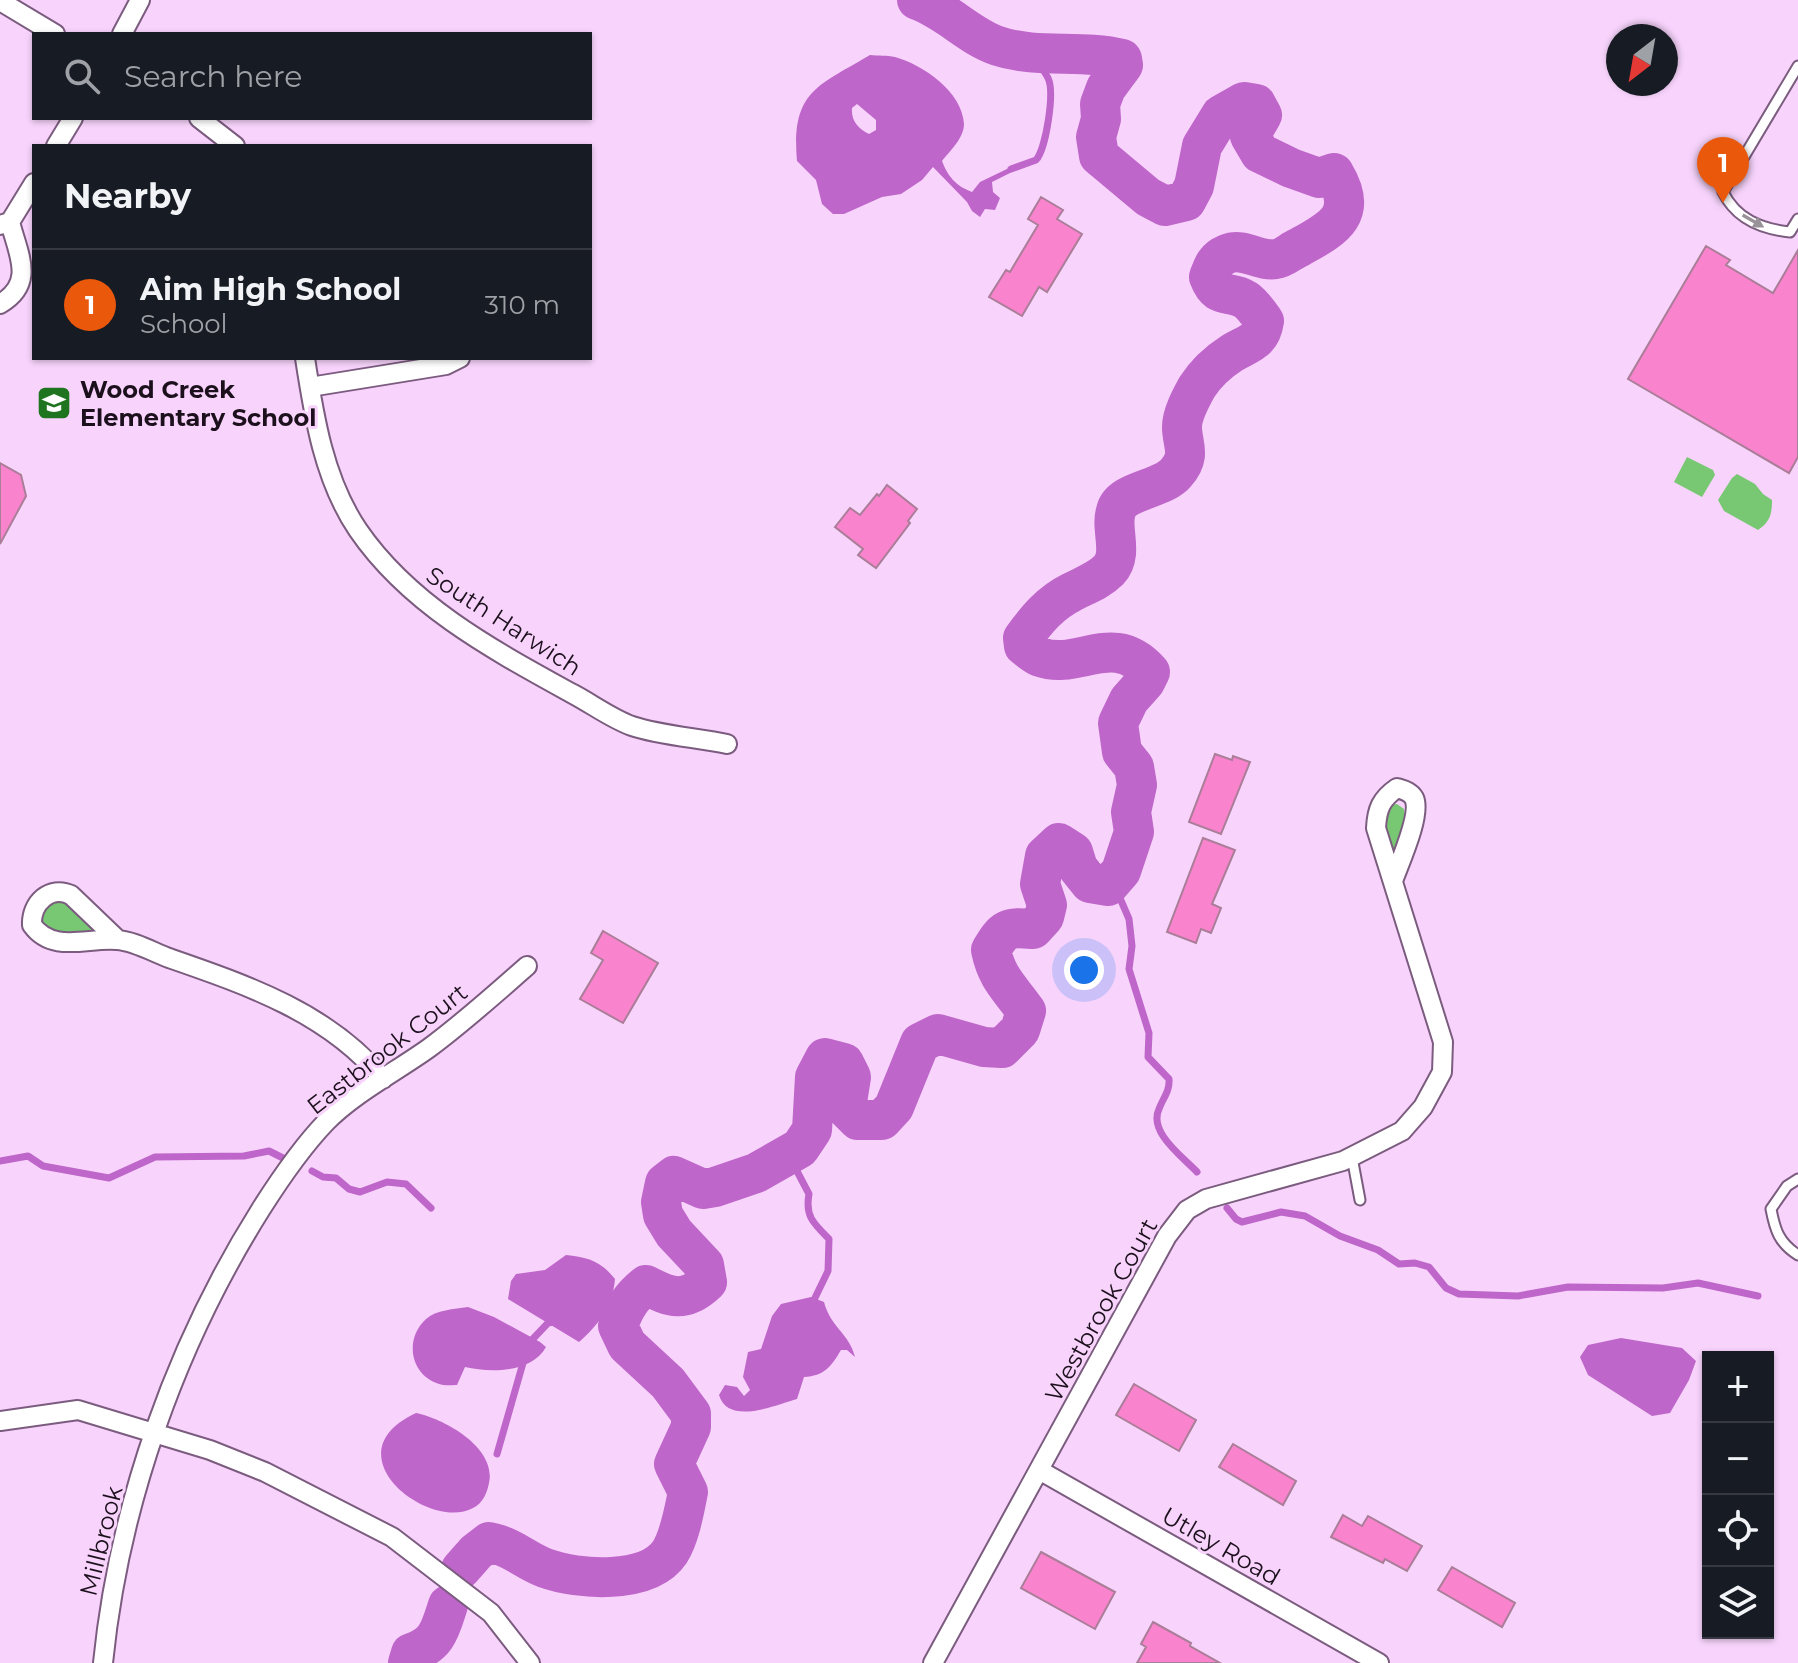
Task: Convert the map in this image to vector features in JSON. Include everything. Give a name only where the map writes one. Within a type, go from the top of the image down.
[{"type":"street","points":[[123,32],[140,0]]},
{"type":"street","points":[[0,1],[52,32]]},
{"type":"street","points":[[57,144],[72,120]]},
{"type":"street","points":[[202,120],[232,144]]},
{"type":"street","points":[[0,304],[11,297],[20,285],[23,270],[5,223],[32,186]]},
{"type":"street","name":"South Harwich","points":[[305,360],[322,449],[339,496],[358,529],[386,566],[416,597],[545,678],[631,726],[727,744]]},
{"type":"street","points":[[310,387],[446,365],[456,360]]},
{"type":"street","name":"Westbrook Court","points":[[933,1663],[1167,1236],[1187,1210],[1206,1199],[1240,1188],[1300,1175],[1352,1157],[1402,1131],[1423,1107],[1442,1072],[1443,1042],[1393,881]]},
{"type":"street","points":[[118,940],[232,981],[315,1018],[365,1057],[383,1079]]},
{"type":"street","name":"Eastbrook Court","points":[[155,1433],[200,1318],[237,1248],[277,1184],[327,1121],[429,1048],[527,966]]},
{"type":"street","points":[[0,1421],[78,1410],[155,1433],[265,1472],[392,1537],[491,1613],[530,1663]]},
{"type":"street","name":"Millbrook","points":[[103,1663],[108,1616],[123,1539],[155,1433]]},
{"type":"street","name":"Utley Road","points":[[1039,1470],[1379,1663]]},
{"type":"lane","points":[[1798,66],[1723,192],[1731,209],[1769,230],[1790,232],[1798,219]]},
{"type":"lane","points":[[1352,1157],[1360,1200]]},
{"type":"lane","points":[[1798,1179],[1787,1186],[1771,1209],[1776,1234],[1798,1255]]},
{"type":"green space","points":[[1687,457],[1713,470],[1715,475],[1702,497],[1674,482]]},
{"type":"green space","points":[[1737,474],[1755,484],[1772,500],[1770,517],[1758,530],[1724,511],[1718,500]]},
{"type":"green space","points":[[1397,804],[1404,809],[1406,822],[1394,856],[1384,830],[1384,811]]},
{"type":"green space","points":[[66,899],[95,930],[94,933],[52,935],[40,922],[45,904]]},
{"type":"shaded area","points":[[870,55],[906,61],[929,73],[949,90],[962,112],[964,124],[959,139],[942,161],[953,180],[972,192],[980,182],[1009,168],[1012,172],[992,182],[993,192],[1000,198],[995,210],[985,209],[980,217],[933,167],[922,180],[901,194],[882,197],[844,214],[833,214],[822,204],[816,180],[797,161],[799,119],[812,93]],"holes":[[[857,104],[876,120],[876,130],[869,134],[856,124],[852,108]]]},
{"type":"shaded area","points":[[566,1255],[593,1261],[615,1279],[603,1314],[579,1342],[508,1299],[511,1281],[516,1274],[545,1270]]},
{"type":"shaded area","points":[[811,1297],[824,1302],[855,1357],[847,1350],[841,1350],[826,1370],[804,1377],[797,1399],[754,1411],[732,1410],[724,1404],[719,1395],[725,1385],[737,1387],[744,1396],[750,1390],[743,1377],[748,1352],[761,1349],[772,1316],[781,1304]]},
{"type":"shaded area","points":[[468,1307],[494,1317],[546,1347],[531,1362],[510,1369],[465,1367],[457,1385],[441,1385],[429,1379],[416,1365],[413,1356],[419,1327],[435,1314]]},
{"type":"shaded area","points":[[1621,1338],[1682,1348],[1696,1361],[1670,1413],[1652,1416],[1588,1375],[1580,1357],[1588,1345]]},
{"type":"shaded area","points":[[416,1413],[454,1429],[477,1447],[485,1458],[489,1483],[484,1497],[473,1508],[454,1512],[433,1509],[412,1499],[395,1485],[384,1467],[382,1449],[391,1430]]},
{"type":"building","points":[[1041,197],[1063,210],[1057,219],[1082,234],[1047,292],[1039,287],[1022,316],[989,297],[1006,270],[1010,272],[1038,225],[1028,219]]},
{"type":"building","points":[[1706,246],[1730,260],[1726,265],[1773,293],[1798,250],[1798,457],[1789,473],[1628,379]]},
{"type":"building","points":[[0,463],[21,475],[26,496],[0,544]]},
{"type":"building","points":[[887,485],[917,509],[876,568],[858,555],[863,549],[835,527],[850,508],[860,515]]},
{"type":"building","points":[[1215,754],[1250,762],[1221,834],[1189,822]]},
{"type":"building","points":[[1203,838],[1235,850],[1212,904],[1221,908],[1211,933],[1201,929],[1196,943],[1167,932]]},
{"type":"building","points":[[603,931],[658,963],[623,1023],[580,999],[603,960],[591,953]]},
{"type":"building","points":[[1134,1384],[1196,1420],[1179,1451],[1116,1415]]},
{"type":"building","points":[[1233,1444],[1296,1481],[1283,1505],[1219,1467]]},
{"type":"building","points":[[1343,1515],[1362,1526],[1368,1516],[1422,1546],[1407,1571],[1385,1559],[1383,1563],[1331,1537]]},
{"type":"building","points":[[1041,1552],[1115,1592],[1095,1629],[1021,1588]]},
{"type":"building","points":[[1452,1567],[1515,1603],[1502,1627],[1438,1590]]},
{"type":"building","points":[[1153,1622],[1220,1663],[1137,1663],[1146,1647],[1141,1644]]},
{"type":"waterway","points":[[461,1569],[489,1542],[545,1568],[593,1577],[629,1575],[646,1570],[660,1563],[670,1552],[688,1492],[674,1464],[691,1427],[691,1414],[668,1383],[627,1345],[618,1326],[629,1303],[646,1285],[670,1295],[685,1296],[707,1282],[704,1265],[674,1233],[663,1215],[661,1202],[665,1183],[674,1176],[703,1189],[715,1187],[756,1173],[800,1148],[812,1130],[815,1077],[825,1058],[844,1063],[851,1077],[846,1108],[858,1120],[882,1120],[894,1107],[920,1043],[938,1034],[984,1047],[1002,1048],[1020,1030],[1026,1011],[1000,976],[991,950],[1007,930],[1033,929],[1044,917],[1047,905],[1040,884],[1045,856],[1059,843],[1073,852],[1078,868],[1090,883],[1108,886],[1121,871],[1134,832],[1131,812],[1137,785],[1134,767],[1122,752],[1118,723],[1129,700],[1150,672],[1136,660],[1109,652],[1068,659],[1040,657],[1024,646],[1023,638],[1057,601],[1109,570],[1116,557],[1115,518],[1119,504],[1133,494],[1170,479],[1181,467],[1185,455],[1182,427],[1187,406],[1197,387],[1217,364],[1260,333],[1264,321],[1251,304],[1240,297],[1220,292],[1212,284],[1209,277],[1215,263],[1233,252],[1270,259],[1282,257],[1322,234],[1343,211],[1344,200],[1334,173],[1319,178],[1260,153],[1250,136],[1262,115],[1256,104],[1244,102],[1221,115],[1202,146],[1194,186],[1186,201],[1165,206],[1148,197],[1099,156],[1096,137],[1101,119],[1100,104],[1106,88],[1123,65],[1122,59],[1028,52],[998,46],[917,0]]},
{"type":"waterway","points":[[1011,169],[1036,160],[1048,120],[1050,85],[1032,51]]},
{"type":"waterway","points":[[1113,882],[1129,919],[1132,946],[1129,969],[1149,1033],[1148,1057],[1169,1079],[1159,1109],[1158,1126],[1169,1144],[1197,1172]]},
{"type":"waterway","points":[[0,1161],[28,1156],[43,1166],[109,1178],[155,1157],[244,1156],[269,1151],[283,1158]]},
{"type":"waterway","points":[[789,1156],[809,1194],[808,1208],[812,1219],[829,1239],[828,1271],[813,1302]]},
{"type":"waterway","points":[[312,1171],[323,1177],[336,1178],[349,1189],[360,1192],[387,1182],[406,1184],[431,1208]]},
{"type":"waterway","points":[[1227,1208],[1242,1222],[1281,1212],[1305,1216],[1340,1236],[1378,1250],[1399,1264],[1415,1263],[1429,1267],[1446,1288],[1459,1294],[1518,1296],[1568,1287],[1663,1288],[1698,1283],[1758,1296]]},
{"type":"waterway","points":[[600,1308],[606,1305],[624,1309]]},
{"type":"waterway","points":[[528,1344],[548,1323],[554,1322]]},
{"type":"waterway","points":[[497,1454],[525,1356]]},
{"type":"waterway","points":[[408,1663],[411,1653],[432,1641],[448,1605]]},
{"type":"place","name":"Aim High School","points":[[1723,203]]},
{"type":"place","name":"Wood Creek Elementary School","points":[[54,403]]}]
